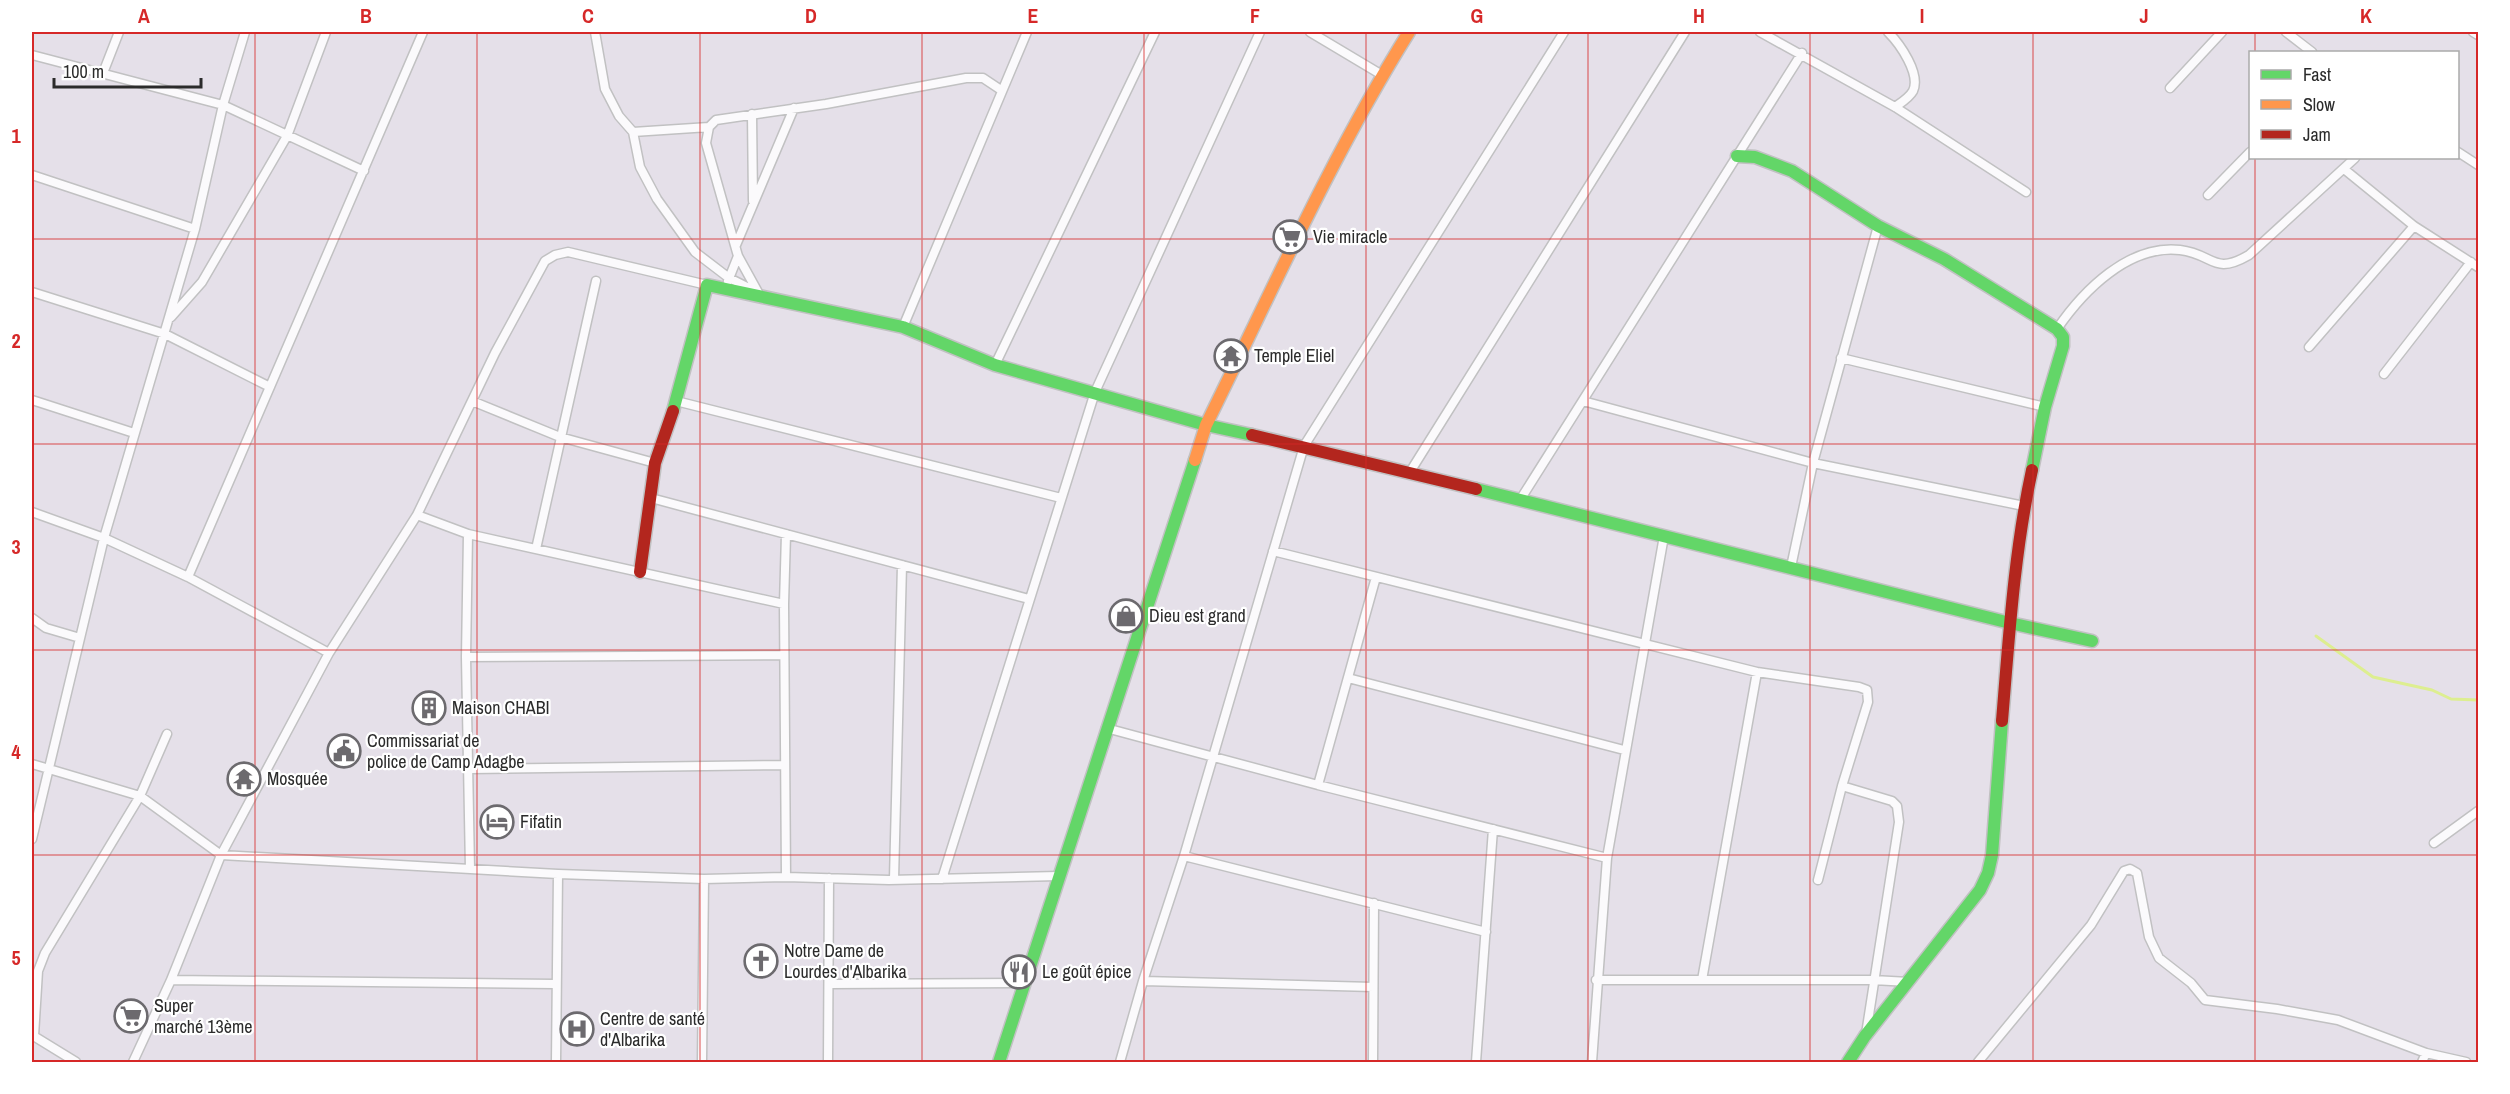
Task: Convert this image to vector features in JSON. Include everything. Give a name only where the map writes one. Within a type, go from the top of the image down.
[{"type":"street","points":[[104,73],[119,32]]},
{"type":"street","points":[[32,838],[104,538],[195,229],[223,105],[245,32]]},
{"type":"street","points":[[169,319],[202,282],[287,136],[326,32]]},
{"type":"street","points":[[188,577],[423,32]]},
{"type":"street","points":[[595,32],[605,89],[619,116],[633,132],[640,167],[657,199],[695,252],[727,284]]},
{"type":"street","points":[[903,327],[1001,90],[1028,32]]},
{"type":"street","points":[[995,365],[1155,32]]},
{"type":"street","points":[[942,879],[1095,392],[1260,32]]},
{"type":"street","points":[[1310,32],[1382,75]]},
{"type":"street","points":[[999,1062],[1206,425],[1333,167],[1382,75],[1409,32]]},
{"type":"street","points":[[1120,1062],[1143,981],[1184,856],[1304,446],[1564,32]]},
{"type":"street","points":[[1410,472],[1685,32]]},
{"type":"street","points":[[1760,32],[1802,53],[1895,107],[2026,192]]},
{"type":"street","points":[[1888,32],[1912,70],[1915,79],[1910,96],[1895,107]]},
{"type":"street","points":[[2170,88],[2222,32]]},
{"type":"street","points":[[2286,32],[2311,51]]},
{"type":"street","points":[[2473,32],[2478,35]]},
{"type":"street","points":[[1520,500],[1802,53]]},
{"type":"street","points":[[32,55],[223,105],[364,171]]},
{"type":"street","points":[[759,295],[738,256],[706,143],[709,127],[716,120],[966,78],[983,78],[1001,90]]},
{"type":"street","points":[[736,245],[794,108]]},
{"type":"street","points":[[752,114],[753,204]]},
{"type":"street","points":[[633,132],[709,127]]},
{"type":"street","points":[[2208,195],[2249,153]]},
{"type":"street","points":[[2459,153],[2478,165]]},
{"type":"street","points":[[1737,156],[1759,157],[1792,172],[1878,226],[1966,272],[2057,329],[2063,337],[2063,346],[2045,407],[2024,506],[2010,623],[1992,855],[1988,873],[1980,890],[1865,1036],[1848,1062]]},
{"type":"street","points":[[2057,329],[2073,305],[2115,268],[2151,253],[2178,250],[2193,252],[2222,265],[2237,262],[2249,255],[2354,159]]},
{"type":"street","points":[[2344,169],[2414,226],[2475,265],[2384,374]]},
{"type":"street","points":[[32,176],[195,229]]},
{"type":"street","points":[[1791,567],[1813,463],[1878,226]]},
{"type":"street","points":[[2309,347],[2414,226]]},
{"type":"street","points":[[133,1062],[171,980],[221,855],[329,653],[417,515],[472,401],[545,261],[555,255],[568,252],[708,285],[727,284],[759,295],[903,327],[995,365],[1206,425],[1304,446],[2010,623],[2092,641]]},
{"type":"street","points":[[727,284],[738,256]]},
{"type":"street","points":[[536,549],[596,281]]},
{"type":"street","points":[[640,572],[656,463],[676,401],[708,285]]},
{"type":"street","points":[[32,292],[165,334],[270,387]]},
{"type":"street","points":[[1841,358],[2045,407]]},
{"type":"street","points":[[32,400],[134,433]]},
{"type":"street","points":[[472,401],[560,437],[656,463]]},
{"type":"street","points":[[676,401],[1061,498]]},
{"type":"street","points":[[1583,401],[1813,463],[2024,506]]},
{"type":"street","points":[[651,498],[1029,599]]},
{"type":"street","points":[[32,512],[104,538],[188,577],[329,653]]},
{"type":"street","points":[[417,515],[468,534],[784,604]]},
{"type":"street","points":[[468,534],[466,657],[470,769],[470,869]]},
{"type":"street","points":[[786,534],[784,604],[786,877]]},
{"type":"street","points":[[1592,1062],[1596,980],[1607,858],[1624,750],[1664,536]]},
{"type":"street","points":[[1273,551],[1757,672],[1867,690],[1868,702],[1842,786],[1818,880]]},
{"type":"street","points":[[894,879],[902,565]]},
{"type":"street","points":[[1318,785],[1376,577]]},
{"type":"street","points":[[32,618],[46,628],[80,638]]},
{"type":"street","points":[[466,657],[784,655]]},
{"type":"street","points":[[1702,980],[1757,672]]},
{"type":"street","points":[[1348,678],[1624,750]]},
{"type":"street","points":[[1106,728],[1318,785],[1607,858]]},
{"type":"street","points":[[76,1062],[33,1035],[38,971],[45,952],[140,796],[167,734]]},
{"type":"street","points":[[32,765],[140,796],[221,855],[558,874],[704,879],[786,877],[942,879],[1058,876]]},
{"type":"street","points":[[470,769],[785,765]]},
{"type":"street","points":[[1842,786],[1892,801],[1897,806],[1899,822],[1865,1036]]},
{"type":"street","points":[[2434,843],[2478,811]]},
{"type":"street","points":[[1476,1062],[1493,829]]},
{"type":"street","points":[[1184,856],[1486,932]]},
{"type":"street","points":[[1978,1062],[2091,925],[2124,871],[2130,869],[2137,873],[2149,937],[2159,958],[2191,983],[2205,1000],[2277,1009],[2338,1020],[2426,1053],[2466,1062]]},
{"type":"street","points":[[556,1062],[555,984],[558,874]]},
{"type":"street","points":[[828,1062],[829,878]]},
{"type":"street","points":[[702,1062],[704,879]]},
{"type":"street","points":[[1373,1062],[1374,903]]},
{"type":"street","points":[[171,980],[555,984]]},
{"type":"street","points":[[1596,980],[1909,982]]},
{"type":"street","points":[[1143,981],[1373,987]]},
{"type":"street","points":[[829,984],[1025,982]]},
{"type":"street","points":[[2422,1062],[2426,1053]]},
{"type":"waterway","points":[[2316,636],[2373,677],[2432,690],[2451,699],[2478,700]]},
{"type":"traffic: fast","points":[[1737,156],[1755,157],[1792,171],[1878,226],[1944,259],[2057,329],[2063,337],[2063,346],[2045,407],[2032,470]]},
{"type":"traffic: fast","points":[[673,411],[707,285],[903,327],[995,365],[1206,425],[1252,435]]},
{"type":"traffic: fast","points":[[999,1062],[1195,460]]},
{"type":"traffic: fast","points":[[1476,489],[2010,623],[2092,641]]},
{"type":"traffic: fast","points":[[1848,1062],[1865,1036],[1980,890],[1988,873],[1992,855],[2002,721]]},
{"type":"traffic: slow","points":[[1195,460],[1206,425],[1303,226],[1354,128],[1409,32]]},
{"type":"traffic: jam","points":[[640,572],[655,463],[673,411]]},
{"type":"traffic: jam","points":[[1252,435],[1476,489]]},
{"type":"traffic: jam","points":[[2002,721],[2016,564],[2032,470]]},
{"type":"place","name":"Vie miracle","points":[[1290,237]]},
{"type":"place","name":"Temple Eliel","points":[[1231,356]]},
{"type":"place","name":"Dieu est grand","points":[[1126,616]]},
{"type":"place","name":"Maison CHABI","points":[[429,708]]},
{"type":"place","name":"Commissariat de police de Camp Adagbe","points":[[344,751]]},
{"type":"place","name":"Mosquée","points":[[244,779]]},
{"type":"place","name":"Fifatin","points":[[497,822]]},
{"type":"place","name":"Notre Dame de Lourdes d'Albarika","points":[[761,961]]},
{"type":"place","name":"Le goût épice","points":[[1019,972]]},
{"type":"place","name":"Super marché 13ème","points":[[131,1016]]},
{"type":"place","name":"Centre de santé d'Albarika","points":[[577,1029]]}]
